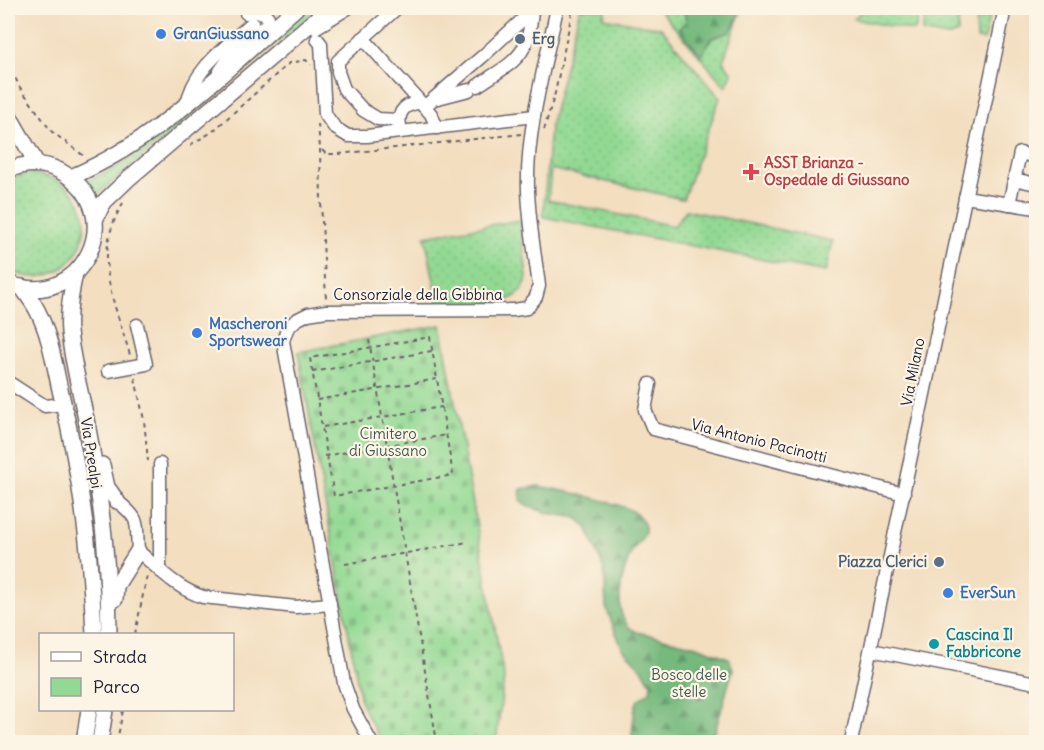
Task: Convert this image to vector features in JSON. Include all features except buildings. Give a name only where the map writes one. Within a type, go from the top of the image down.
[{"type":"main road","points":[[71,177],[134,145],[188,105],[296,8]]},
{"type":"main road","points":[[15,285],[40,288],[59,283],[75,273],[86,260],[94,243],[96,218],[103,203],[329,8]]},
{"type":"main road","points":[[8,114],[37,164]]},
{"type":"main road","points":[[8,170],[18,166],[37,164],[51,167],[71,177],[87,195],[96,218]]},
{"type":"main road","name":"Via Prealpi","points":[[75,273],[70,296],[69,331],[91,442],[108,579],[109,633]]},
{"type":"main road","name":"Via Prealpi","points":[[15,285],[38,311],[64,404],[82,496],[89,547],[94,633]]},
{"type":"main road","points":[[91,442],[101,462],[108,487],[117,501]]},
{"type":"main road","points":[[109,633],[114,614],[116,586],[138,551]]},
{"type":"main road","points":[[84,742],[89,711]]},
{"type":"main road","points":[[100,742],[105,711]]},
{"type":"street","points":[[245,80],[262,73],[322,22],[348,8]]},
{"type":"street","points":[[397,8],[338,61],[338,72],[344,89],[363,110],[378,119],[400,126],[437,128],[534,116]]},
{"type":"street","name":"Consorziale della Gibbina","points":[[371,742],[353,709],[345,683],[283,341],[287,329],[296,320],[308,314],[326,311],[514,310],[527,308],[536,297],[539,286],[528,189],[532,133],[557,8]]},
{"type":"street","name":"Via Milano","points":[[851,742],[1005,8]]},
{"type":"street","points":[[426,103],[533,9]]},
{"type":"street","points":[[400,126],[401,110],[411,103],[426,103],[473,88],[519,58],[530,34],[533,9]]},
{"type":"street","points":[[188,105],[189,93],[203,70],[250,15],[266,11],[267,24],[230,57],[215,81]]},
{"type":"street","points":[[363,38],[426,103],[437,128]]},
{"type":"street","points":[[317,39],[321,44],[325,114],[335,128],[348,136],[367,136],[400,126]]},
{"type":"street","points":[[1009,204],[1020,153],[1036,157]]},
{"type":"street","points":[[1014,179],[1036,184]]},
{"type":"street","points":[[965,197],[1036,208]]},
{"type":"street","points":[[108,371],[146,364],[137,325]]},
{"type":"street","points":[[8,382],[45,406],[64,404]]},
{"type":"street","name":"Via Antonio Pacinotti","points":[[650,384],[645,410],[653,429],[904,494]]},
{"type":"street","points":[[154,464],[155,566]]},
{"type":"street","points":[[117,501],[134,516],[138,551],[182,588],[203,597],[297,607],[330,604]]},
{"type":"street","points":[[871,650],[1036,684]]},
{"type":"path","points":[[320,148],[326,154],[339,154],[468,138],[541,132],[545,129],[555,93],[573,8]]},
{"type":"path","points":[[184,148],[212,132],[289,63],[306,60],[315,72]]},
{"type":"path","points":[[8,62],[19,86],[51,131],[88,160],[93,167]]},
{"type":"path","points":[[317,116],[326,311]]},
{"type":"path","points":[[112,194],[123,202],[114,218],[106,244],[108,280],[132,366],[154,464]]},
{"type":"path","points":[[430,337],[453,475],[334,496],[325,456],[312,372],[310,358],[430,337]]},
{"type":"path","points":[[369,340],[437,742]]},
{"type":"path","points":[[312,372],[432,351]]},
{"type":"path","points":[[317,400],[437,379]]},
{"type":"path","points":[[322,428],[442,407]]},
{"type":"path","points":[[325,456],[447,435]]},
{"type":"path","points":[[345,564],[468,542]]},
{"type":"path","points":[[135,633],[155,566]]},
{"type":"path","points":[[117,742],[123,711]]},
{"type":"green space","points":[[304,8],[319,8],[101,191],[95,200],[83,183],[115,168],[138,152]]},
{"type":"green space","points":[[580,8],[605,8],[604,18],[661,28],[720,98],[683,199],[551,169],[548,200],[674,226],[686,210],[833,241],[826,272],[543,217],[550,127]]},
{"type":"green space","points":[[658,8],[677,8],[685,13],[686,22],[701,55],[712,38],[730,32],[742,8],[723,61],[732,73],[726,87]]},
{"type":"green space","points":[[677,8],[742,8],[730,32],[712,38],[701,55],[679,28],[686,22],[685,13]]},
{"type":"green space","points":[[864,8],[920,8],[915,31],[854,19]]},
{"type":"green space","points":[[927,8],[959,8],[958,33],[947,37],[922,32]]},
{"type":"green space","points":[[975,8],[991,8],[984,40],[977,39]]},
{"type":"green space","points":[[31,173],[60,183],[78,199],[84,219],[82,240],[72,259],[55,272],[34,277],[8,270],[8,181],[14,177]]},
{"type":"green space","points":[[520,220],[527,277],[522,289],[514,297],[491,304],[438,301],[425,236]]},
{"type":"green space","name":"Cimitero di Giussano","points":[[441,325],[504,678],[496,742],[381,742],[361,703],[298,352]]},
{"type":"green space","name":"Bosco delle stelle","points":[[538,486],[591,497],[632,510],[638,515],[645,531],[642,539],[634,548],[625,570],[620,594],[623,617],[628,626],[637,632],[697,646],[729,658],[733,669],[712,742],[631,742],[635,707],[638,700],[650,691],[651,684],[643,670],[622,648],[606,607],[604,569],[586,526],[577,518],[547,513],[526,505],[520,500],[521,489]]},
{"type":"place","name":"GranGiussano","points":[[161,34]]},
{"type":"place","name":"Erg","points":[[520,39]]},
{"type":"place","name":"ASST Brianza - Ospedale di Giussano","points":[[751,172]]},
{"type":"place","name":"Mascheroni Sportswear","points":[[197,333]]},
{"type":"place","name":"Piazza Clerici","points":[[939,562]]},
{"type":"place","name":"EverSun","points":[[948,593]]},
{"type":"place","name":"Cascina Il Fabbricone","points":[[934,644]]}]
